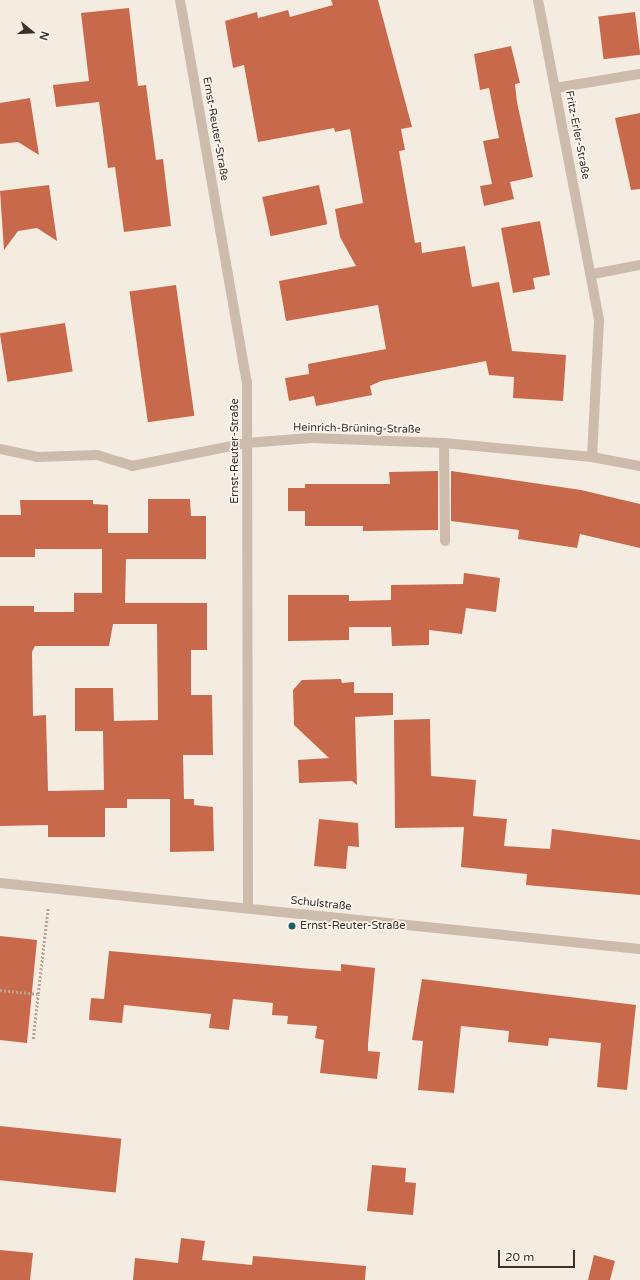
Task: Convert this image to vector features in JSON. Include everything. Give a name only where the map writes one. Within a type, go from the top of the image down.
[{"type":"street","name":"Ernst-Reuter-Straße","points":[[180,0],[247,382],[248,908]]},
{"type":"street","name":"Fritz-Erler-Straße","points":[[538,0],[593,274],[599,320],[592,457]]},
{"type":"street","points":[[555,88],[640,74]]},
{"type":"street","points":[[593,274],[640,265]]},
{"type":"street","name":"Heinrich-Brüning-Straße","points":[[0,449],[37,457],[97,455],[132,466],[246,443],[311,438],[444,443],[592,457],[640,466]]},
{"type":"street","points":[[444,443],[445,542]]},
{"type":"street","name":"Schulstraße","points":[[0,883],[640,950]]},
{"type":"path","points":[[33,1039],[50,888]]},
{"type":"path","points":[[0,990],[38,994]]},
{"type":"building","points":[[331,0],[378,0],[412,127],[401,129],[405,150],[399,151],[415,243],[421,242],[422,253],[465,246],[472,287],[499,282],[512,351],[566,355],[563,401],[513,398],[514,377],[489,375],[486,361],[381,381],[370,386],[372,395],[316,406],[314,396],[289,401],[285,378],[309,374],[308,364],[386,349],[378,305],[286,321],[279,281],[356,266],[340,237],[335,209],[363,203],[350,129],[335,132],[334,128],[258,142],[244,65],[233,68],[225,21],[257,12],[258,18],[288,10],[290,17],[333,5]]},
{"type":"building","points":[[129,8],[138,86],[146,85],[156,160],[163,159],[171,226],[124,232],[115,167],[108,168],[99,102],[56,107],[53,85],[89,81],[81,13]]},
{"type":"building","points":[[635,12],[640,55],[604,59],[598,17]]},
{"type":"building","points":[[511,46],[520,83],[515,84],[517,102],[533,177],[510,182],[514,199],[484,206],[480,186],[492,184],[483,141],[499,138],[489,88],[480,90],[474,54]]},
{"type":"building","points":[[30,98],[39,155],[18,142],[0,144],[0,103]]},
{"type":"building","points":[[640,113],[640,189],[631,190],[615,118]]},
{"type":"building","points":[[49,185],[57,241],[37,228],[18,231],[4,250],[0,191]]},
{"type":"building","points":[[319,185],[327,224],[271,236],[262,197]]},
{"type":"building","points":[[540,221],[550,275],[533,278],[535,289],[513,293],[501,228]]},
{"type":"building","points":[[176,285],[194,416],[148,422],[129,292]]},
{"type":"building","points":[[65,323],[73,371],[7,382],[0,333]]},
{"type":"building","points":[[438,471],[438,530],[363,531],[363,526],[305,526],[305,511],[288,511],[288,488],[305,488],[305,484],[390,484],[389,472]]},
{"type":"building","points":[[451,471],[581,490],[640,504],[640,548],[580,534],[577,548],[518,539],[519,530],[451,521]]},
{"type":"building","points":[[148,499],[190,499],[191,516],[206,516],[206,559],[126,559],[125,603],[207,603],[207,650],[191,650],[191,695],[212,695],[213,755],[183,755],[184,799],[194,799],[194,805],[213,807],[214,851],[170,852],[170,799],[127,799],[127,808],[105,808],[105,837],[48,837],[48,825],[0,826],[0,606],[34,606],[34,612],[74,612],[74,593],[102,593],[102,549],[35,549],[35,557],[0,557],[0,515],[21,515],[20,500],[93,500],[93,504],[108,505],[108,533],[148,533]],"holes":[[[113,624],[157,624],[158,720],[114,721],[113,688],[75,688],[75,731],[103,731],[104,790],[48,791],[46,715],[33,716],[32,652],[35,646],[109,646]]]},
{"type":"building","points":[[464,573],[500,578],[496,612],[466,608],[462,634],[429,630],[429,645],[392,646],[391,627],[349,627],[349,640],[288,641],[288,595],[349,595],[349,601],[391,600],[391,585],[463,584]]},
{"type":"building","points":[[341,679],[342,683],[354,682],[354,693],[393,693],[393,715],[355,717],[357,785],[352,781],[299,783],[298,760],[329,758],[294,725],[293,690],[302,680]]},
{"type":"building","points":[[430,719],[431,776],[476,780],[473,816],[507,819],[504,846],[550,849],[552,829],[640,840],[640,895],[526,885],[527,874],[461,867],[464,827],[395,828],[394,720]]},
{"type":"building","points":[[319,819],[358,823],[359,847],[348,846],[346,869],[314,866]]},
{"type":"building","points":[[0,936],[37,940],[27,1043],[0,1040]]},
{"type":"building","points":[[109,951],[341,971],[341,964],[375,968],[368,1051],[380,1052],[377,1079],[320,1073],[324,1040],[315,1038],[317,1026],[287,1024],[288,1016],[272,1015],[273,1003],[233,999],[229,1030],[209,1028],[211,1014],[124,1005],[122,1023],[89,1020],[91,998],[104,999]]},
{"type":"building","points":[[422,979],[636,1005],[627,1090],[597,1087],[601,1043],[549,1038],[548,1046],[508,1042],[509,1031],[461,1026],[454,1093],[418,1090],[423,1041],[412,1040]]},
{"type":"building","points":[[0,1126],[121,1139],[116,1192],[0,1180]]},
{"type":"building","points":[[372,1165],[406,1168],[405,1182],[416,1183],[413,1215],[367,1211]]},
{"type":"building","points":[[181,1238],[205,1241],[202,1260],[252,1265],[253,1256],[366,1266],[365,1280],[133,1280],[135,1258],[178,1263]]},
{"type":"building","points":[[0,1250],[33,1253],[30,1280],[0,1280]]},
{"type":"building","points":[[594,1255],[615,1261],[610,1280],[588,1280]]},
{"type":"place","name":"Ernst-Reuter-Straße","points":[[292,926]]}]
